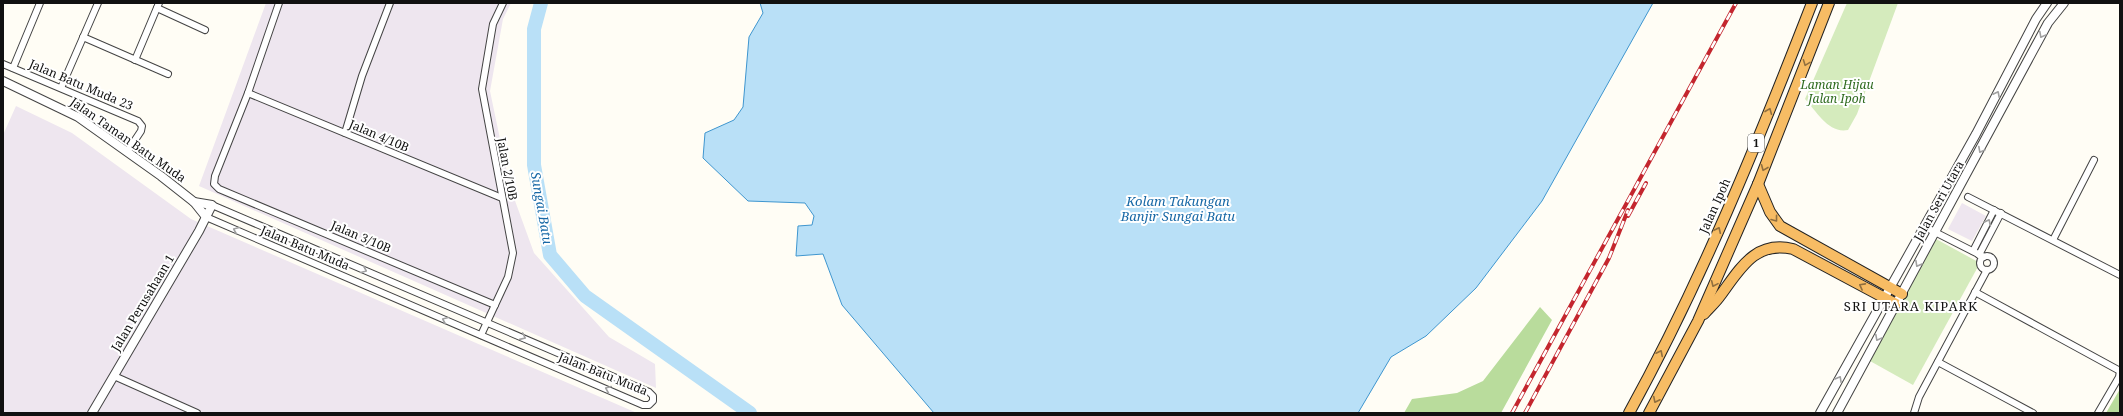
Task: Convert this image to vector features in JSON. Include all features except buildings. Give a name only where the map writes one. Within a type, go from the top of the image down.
[{"type":"highway","name":"Jalan Ipoh","points":[[1630,413],[1677,320],[1731,202],[1812,3]]},
{"type":"highway","name":"1","points":[[1649,413],[1698,321],[1758,184],[1829,3]]},
{"type":"highway","points":[[1758,184],[1770,212],[1780,226],[1902,294]]},
{"type":"highway","points":[[1698,321],[1720,297],[1741,266],[1767,249],[1779,246],[1793,249],[1896,304]]},
{"type":"street","points":[[13,68],[40,3]]},
{"type":"street","points":[[62,88],[98,3]]},
{"type":"street","points":[[248,93],[279,3]]},
{"type":"street","points":[[345,133],[362,76],[390,3]]},
{"type":"street","name":"Jalan 2/10B","points":[[481,335],[508,277],[513,253],[482,89],[493,24],[503,3]]},
{"type":"street","name":"Jalan Seri Utara","points":[[1820,413],[1925,227],[2036,19],[2047,3]]},
{"type":"street","name":"Jalan Seri Utara","points":[[1837,413],[2048,23],[2064,3]]},
{"type":"street","points":[[136,60],[158,6],[205,30]]},
{"type":"street","points":[[83,37],[168,74]]},
{"type":"street","name":"Jalan Batu Muda 23","points":[[3,64],[138,121],[142,126],[141,131],[126,152]]},
{"type":"street","name":"Jalan Taman Batu Muda","points":[[3,81],[78,117],[161,176],[194,202],[206,217]]},
{"type":"street","name":"Jalan 4/10B","points":[[248,93],[502,198]]},
{"type":"street","name":"Jalan 3/10B","points":[[248,93],[214,181],[214,184],[219,190],[495,305]]},
{"type":"street","points":[[2053,240],[2094,160]]},
{"type":"street","points":[[1968,197],[2120,275]]},
{"type":"street","name":"Jalan Taman Batu Muda","points":[[194,202],[212,205]]},
{"type":"street","name":"Jalan Perusahaan 1","points":[[92,413],[212,205]]},
{"type":"street","name":"Jalan Batu Muda","points":[[206,217],[643,405],[649,405],[653,401],[654,396],[649,392],[487,321],[212,205]]},
{"type":"street","points":[[1973,251],[1994,210]]},
{"type":"street","points":[[1987,270],[1984,269],[1981,263],[1981,256],[2001,213]]},
{"type":"street","points":[[1914,413],[1919,397],[1987,270],[1993,268],[1994,261],[1990,256],[1981,256],[1925,227]]},
{"type":"street","points":[[1975,292],[2120,371],[2119,377],[2098,413]]},
{"type":"street","points":[[1938,362],[2033,413]]},
{"type":"street","points":[[114,376],[197,413]]},
{"type":"shaded area","points":[[266,3],[511,3],[503,19],[490,91],[510,187],[534,253],[609,337],[655,364],[656,388],[199,186]]},
{"type":"shaded area","points":[[16,106],[72,133],[191,219],[637,413],[3,413],[3,135]]},
{"type":"shaded area","points":[[1962,203],[1986,216],[1972,241],[1948,229]]},
{"type":"green space","name":"Laman Hijau Jalan Ipoh","points":[[1847,3],[1898,3],[1857,114],[1848,130],[1841,130],[1835,129],[1824,121],[1805,99]]},
{"type":"green space","points":[[1936,239],[1980,263],[1913,385],[1870,361]]},
{"type":"green space","points":[[1540,307],[1552,320],[1501,413],[1404,413],[1412,399],[1457,393],[1483,381]]},
{"type":"green space","points":[[2120,389],[2120,413],[2106,413]]},
{"type":"water","name":"Kolam Takungan Banjir Sungai Batu","points":[[760,3],[1653,3],[1542,201],[1476,288],[1426,336],[1391,357],[1358,413],[934,413],[842,305],[823,254],[796,256],[798,226],[812,225],[814,216],[805,203],[748,201],[703,158],[705,133],[734,120],[743,107],[749,37],[763,13]]},
{"type":"waterway","name":"Sungai Batu","points":[[541,3],[534,29],[534,165],[550,255],[585,296],[750,413]]},
{"type":"railway","points":[[1512,413],[1736,3]]},
{"type":"railway","points":[[1628,216],[1646,183]]},
{"type":"railway","points":[[1525,413],[1609,258],[1628,210]]},
{"type":"district","name":"SRI UTARA KIPARK","points":[[1911,306]]}]
